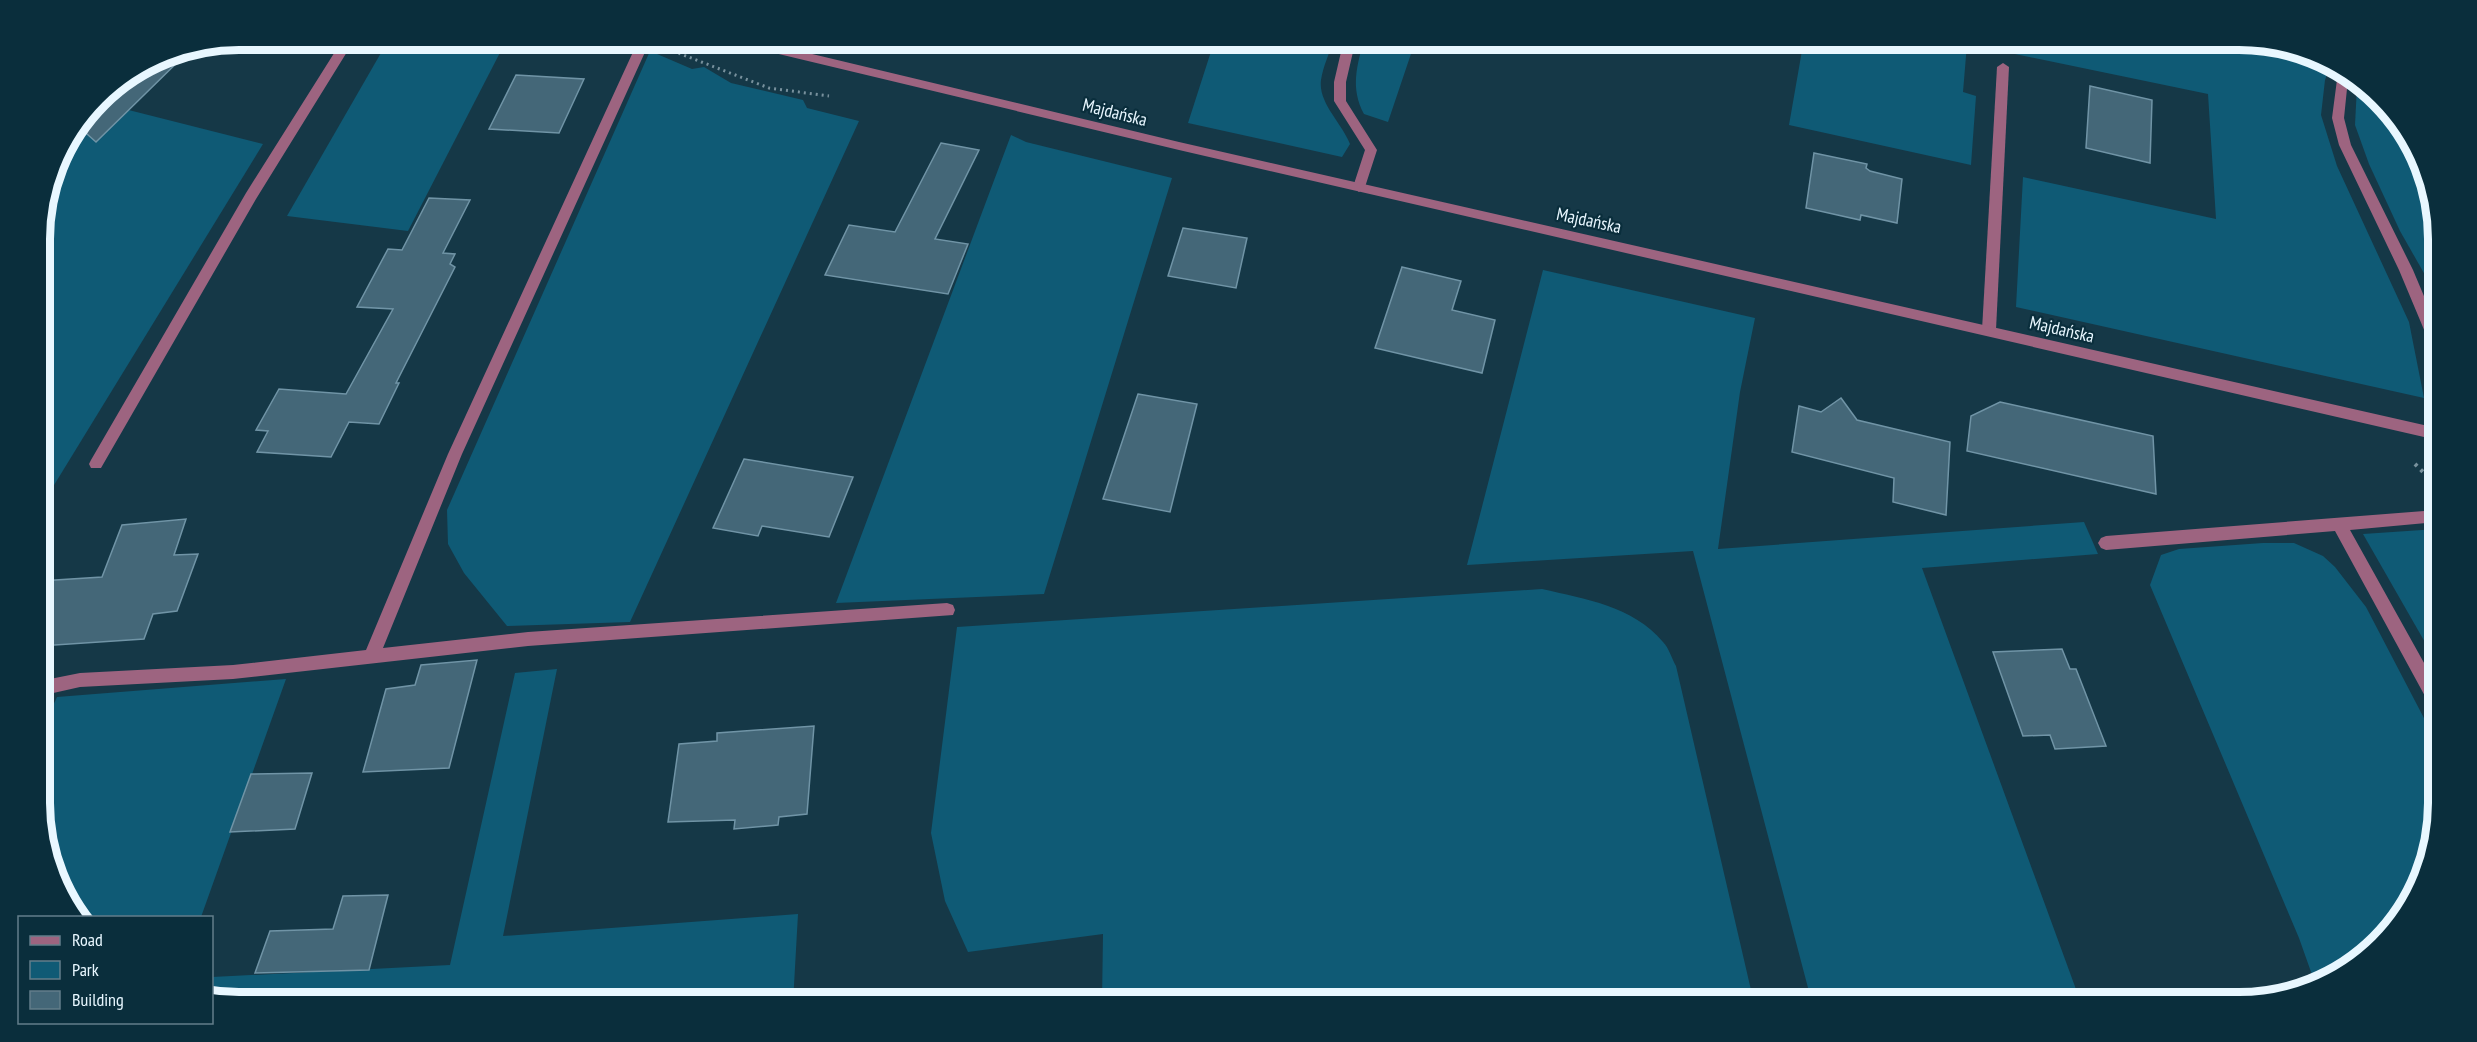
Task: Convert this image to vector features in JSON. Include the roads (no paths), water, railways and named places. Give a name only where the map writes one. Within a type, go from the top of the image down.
[{"type":"street","points":[[96,464],[251,196],[342,50]]},
{"type":"street","points":[[371,657],[455,454],[640,50]]},
{"type":"street","name":"Majdańska","points":[[780,50],[1359,187],[2428,432]]},
{"type":"street","points":[[1347,50],[1340,82],[1340,101],[1371,150],[1359,187]]},
{"type":"street","points":[[1989,330],[2003,67]]},
{"type":"street","points":[[2342,80],[2338,118],[2345,145],[2406,270],[2428,323]]},
{"type":"street","points":[[2106,543],[2428,517]]},
{"type":"street","points":[[2340,525],[2428,686]]},
{"type":"street","points":[[50,687],[80,680],[232,672],[528,639],[947,610]]}]
